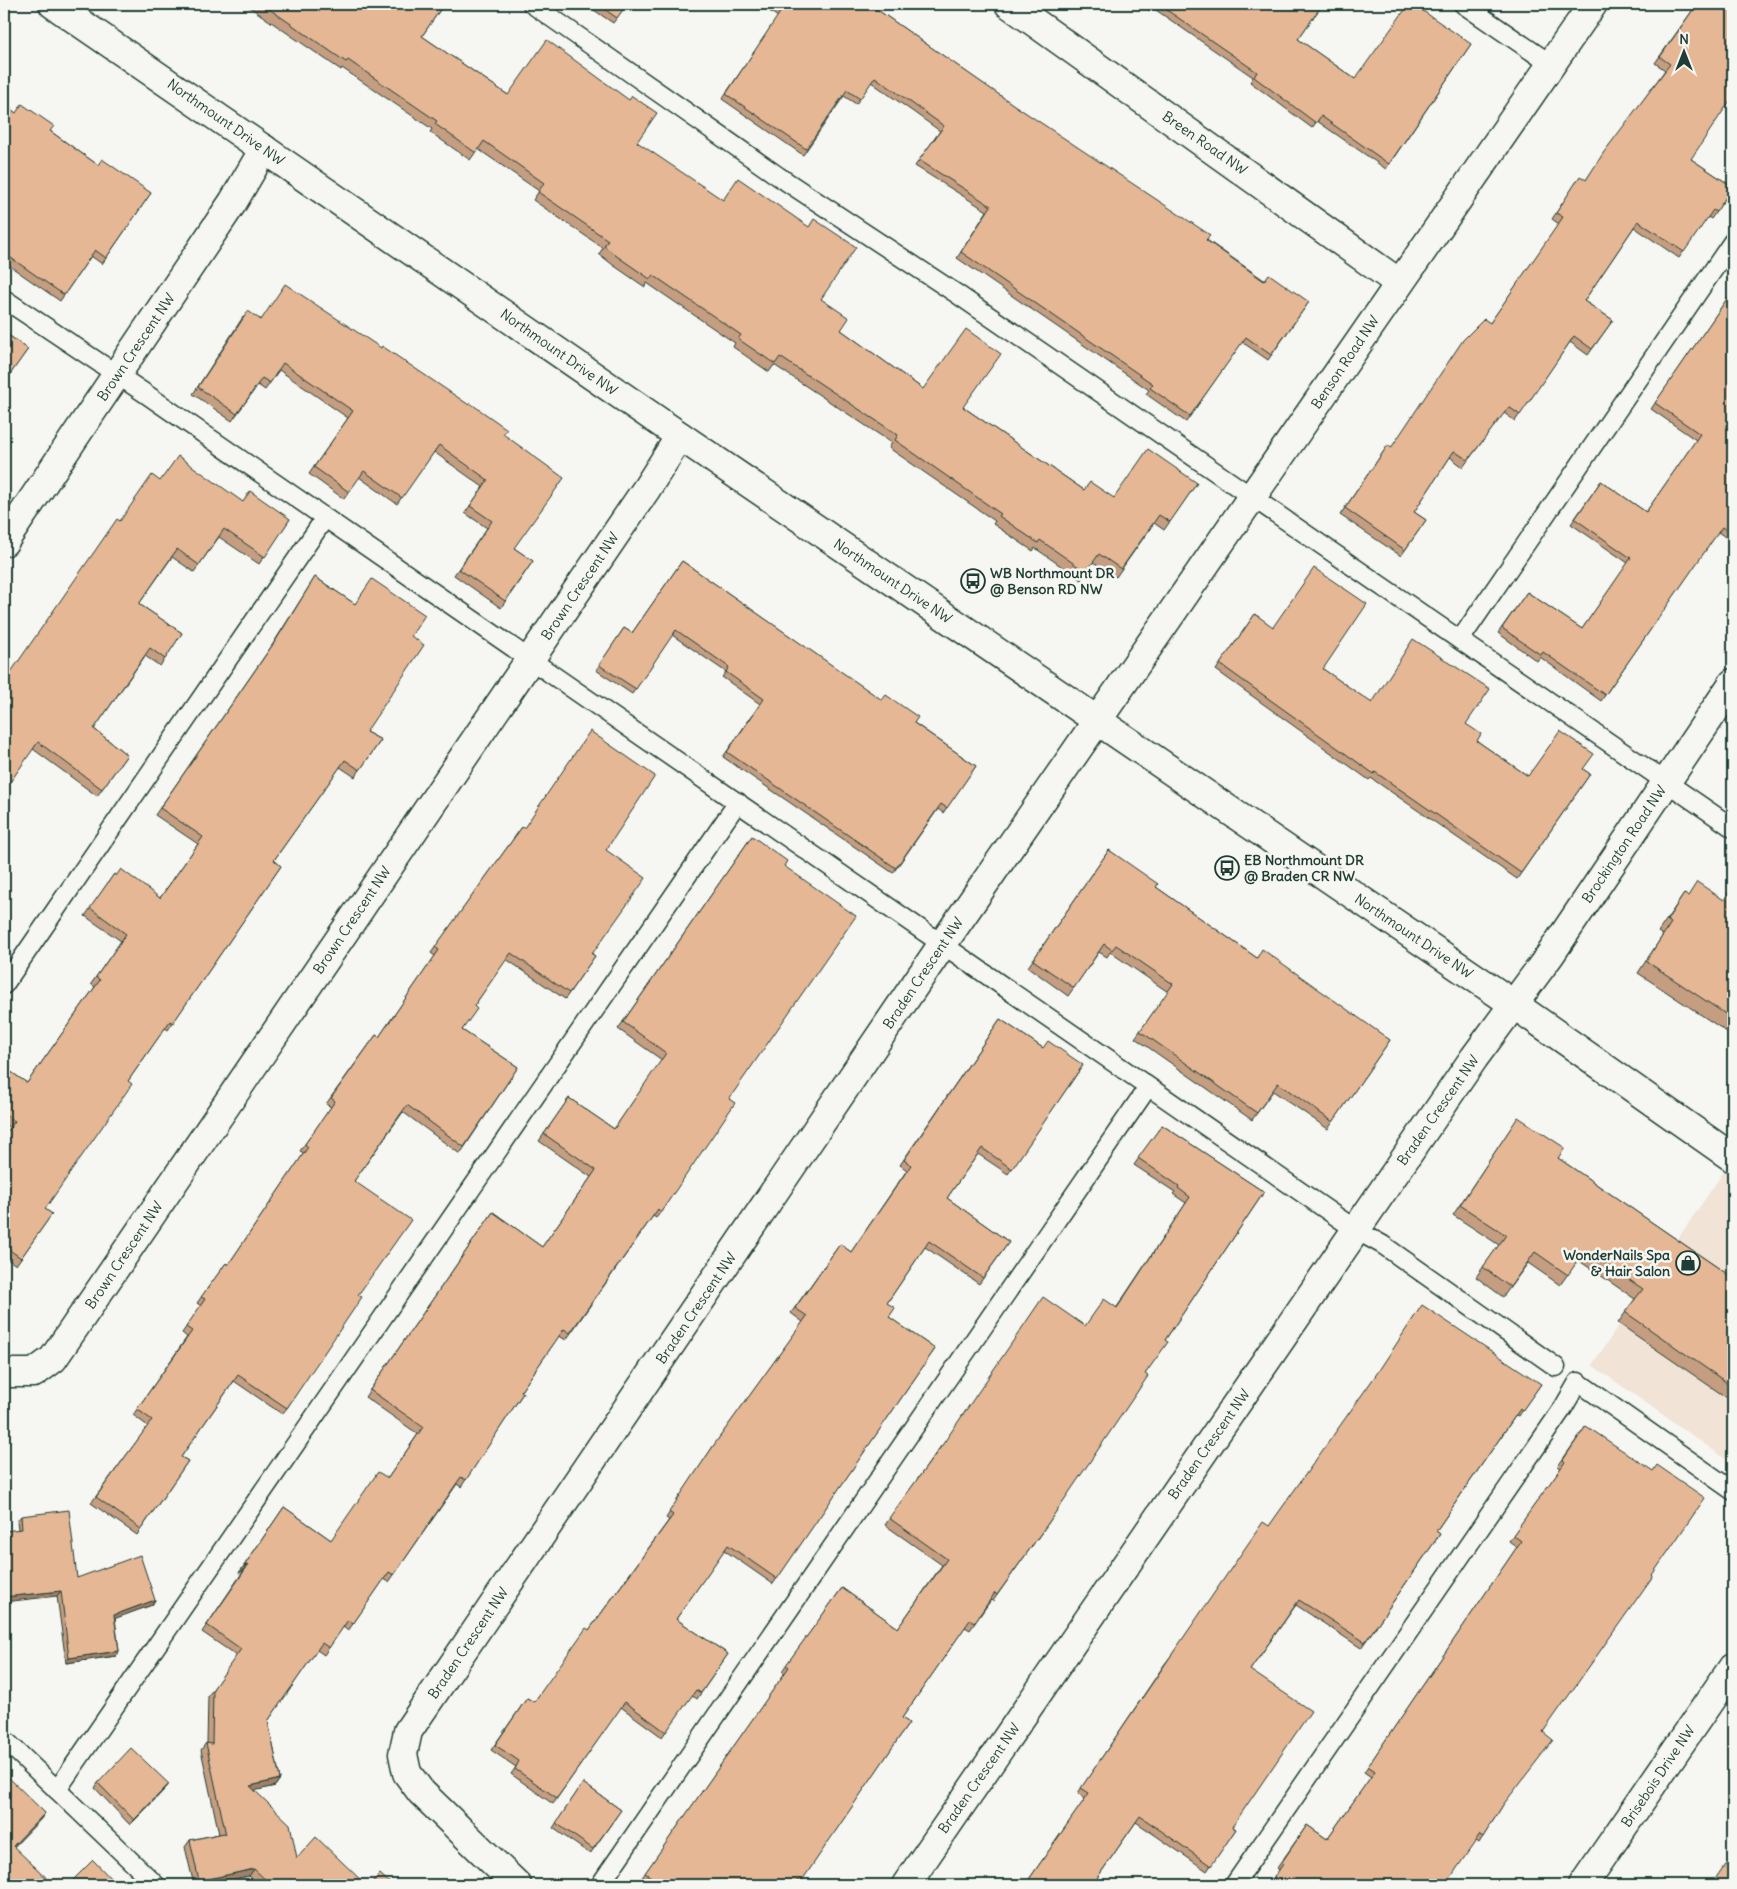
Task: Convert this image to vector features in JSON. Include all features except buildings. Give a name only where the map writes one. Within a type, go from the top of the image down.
[{"type":"street","name":"Northmount Drive NW","points":[[53,4],[680,436],[1512,1003],[1733,1158]]},
{"type":"street","name":"Breen Road NW","points":[[1009,4],[1399,284]]},
{"type":"street","name":"Benson Road NW","points":[[1097,720],[1594,4]]},
{"type":"street","name":"Brown Crescent NW","points":[[4,542],[233,202],[264,149]]},
{"type":"street","name":"Brown Crescent NW","points":[[4,1373],[34,1373],[53,1359],[530,660],[680,436]]},
{"type":"street","name":"Brockington Road NW","points":[[1512,1003],[1550,955],[1733,683]]},
{"type":"street","name":"Braden Crescent NW","points":[[517,1885],[421,1792],[407,1773],[403,1754],[408,1731],[1097,720]]},
{"type":"street","name":"Braden Crescent NW","points":[[906,1885],[1512,1003]]},
{"type":"street","name":"Brisebois Drive NW","points":[[1584,1885],[1733,1667]]},
{"type":"lane","points":[[532,4],[778,176],[957,294],[1733,828]]},
{"type":"lane","points":[[1463,4],[1552,65]]},
{"type":"lane","points":[[1460,640],[1733,241]]},
{"type":"lane","points":[[4,299],[738,802],[1356,1230],[1383,1245],[1556,1367]]},
{"type":"lane","points":[[4,985],[325,518]]},
{"type":"lane","points":[[57,1790],[738,802]]},
{"type":"lane","points":[[600,1885],[1148,1087]]},
{"type":"lane","points":[[1234,1885],[1557,1416],[1578,1382],[1733,1491]]},
{"type":"lane","points":[[4,1739],[156,1885]]},
{"type":"shaded area","points":[[1733,1158],[1733,1464],[1592,1365]]},
{"type":"place","name":"WB Northmount DR @ Benson RD NW","points":[[973,581]]},
{"type":"place","name":"EB Northmount DR @ Braden CR NW","points":[[1227,868]]},
{"type":"place","name":"WonderNails Spa & Hair Salon","points":[[1688,1263]]}]
